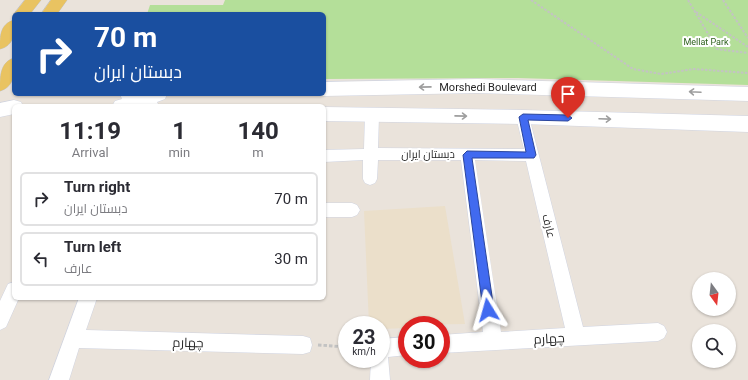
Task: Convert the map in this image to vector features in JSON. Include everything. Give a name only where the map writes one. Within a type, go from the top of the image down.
[{"type":"main road","points":[[24,12],[33,0]]},
{"type":"main road","points":[[50,12],[59,0]]},
{"type":"main road","points":[[0,43],[12,28]]},
{"type":"main road","points":[[0,84],[12,67]]},
{"type":"main road","name":"Morshedi Boulevard","points":[[326,89],[477,86],[748,94]]},
{"type":"main road","points":[[724,93],[748,101]]},
{"type":"main road","points":[[128,104],[134,100],[134,96]]},
{"type":"main road","points":[[148,104],[146,102],[148,98],[153,96]]},
{"type":"main road","points":[[0,110],[12,107]]},
{"type":"main road","points":[[326,114],[743,121]]},
{"type":"street","points":[[370,179],[372,115]]},
{"type":"street","name":"عارف","points":[[523,117],[576,336]]},
{"type":"street","name":"دبستان ایران","points":[[326,156],[371,154],[531,155]]},
{"type":"street","points":[[467,155],[493,341]]},
{"type":"street","points":[[326,210],[352,210]]},
{"type":"street","points":[[0,321],[12,294]]},
{"type":"street","points":[[59,380],[87,300]]},
{"type":"street","name":"چهارم","points":[[450,343],[658,332]]},
{"type":"street","name":"چهارم","points":[[74,339],[303,345]]},
{"type":"street","points":[[380,368],[380,380]]},
{"type":"path","points":[[531,0],[633,69],[661,74],[694,68],[748,73]]},
{"type":"path","points":[[688,0],[717,49],[748,53]]},
{"type":"path","points":[[723,0],[748,38]]},
{"type":"path","points":[[694,11],[748,48]]},
{"type":"path","points":[[303,345],[338,346]]},
{"type":"shaded area","points":[[445,206],[465,324],[450,324],[450,316],[398,316],[398,328],[390,329],[390,316],[369,316],[364,211]]},
{"type":"green space","name":"Mellat Park","points":[[225,0],[748,0],[748,85],[518,78],[326,79],[326,12],[148,12],[150,5],[223,5]]},
{"type":"route","points":[[488,310],[467,155],[531,155],[523,117],[568,118]]}]
